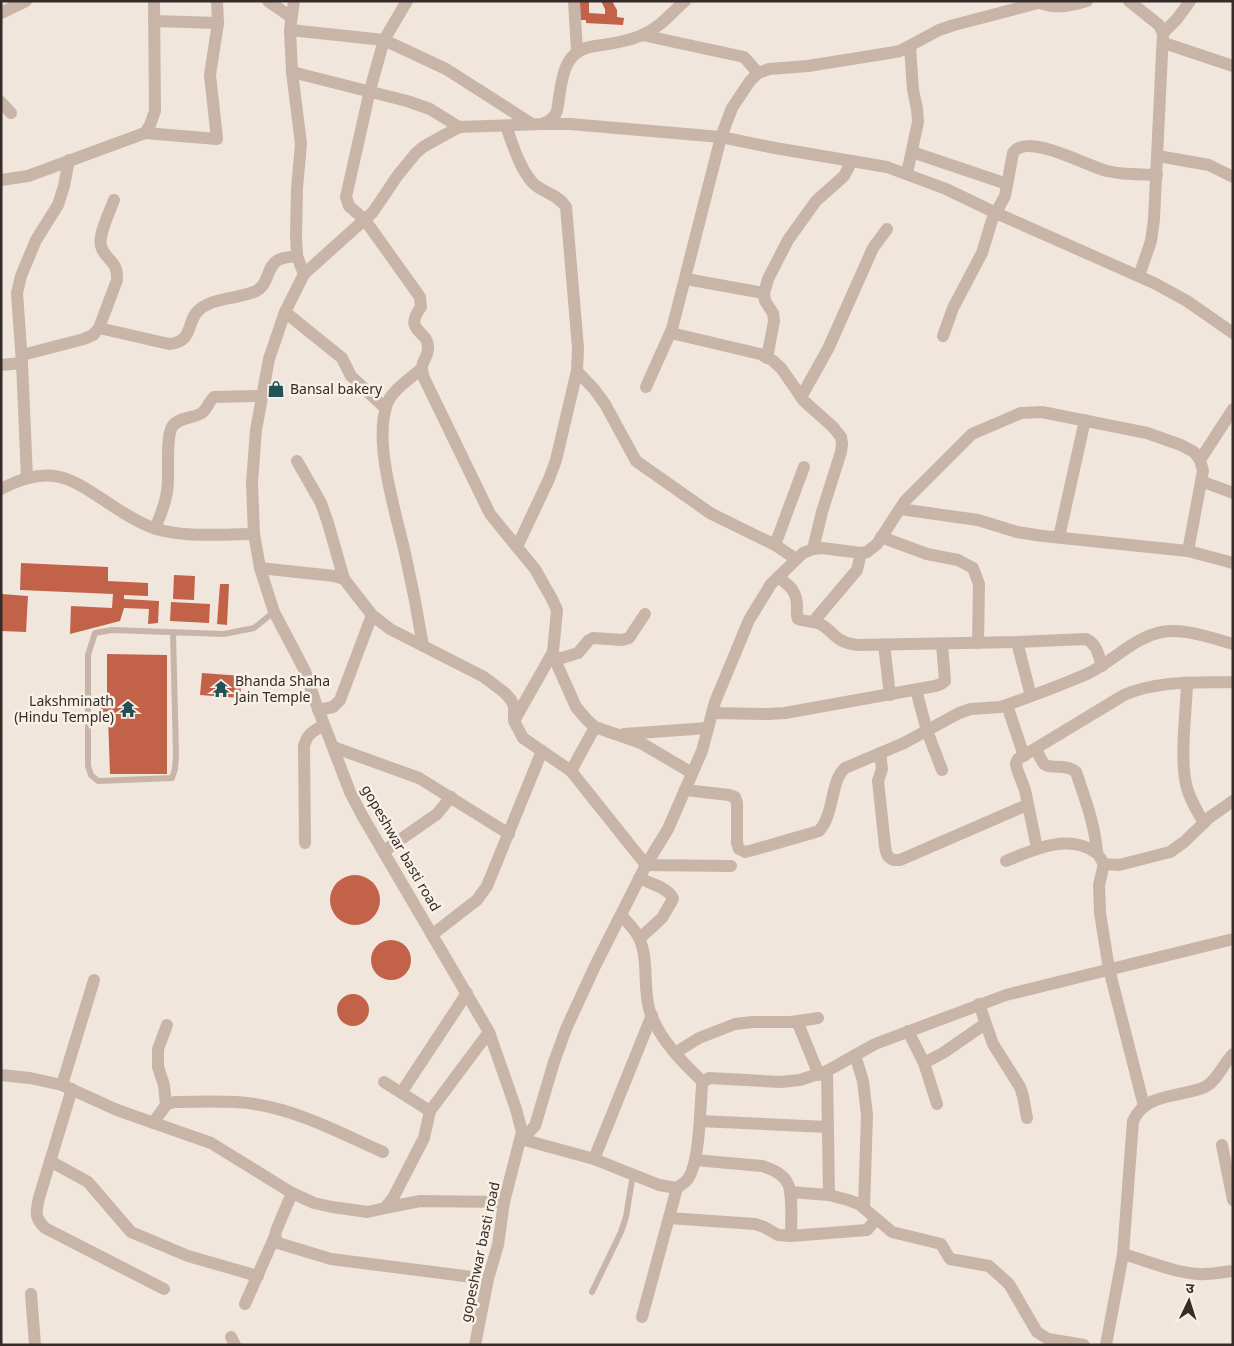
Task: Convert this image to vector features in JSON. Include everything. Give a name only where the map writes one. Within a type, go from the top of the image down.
[{"type":"street","points":[[1,12],[26,1]]},
{"type":"street","points":[[145,133],[150,125],[154,111],[154,1]]},
{"type":"street","points":[[1,180],[28,176],[145,133],[217,139],[210,75],[218,23],[217,1]]},
{"type":"street","points":[[268,1],[384,40],[446,69],[537,124],[551,120],[556,116],[564,71],[569,59],[577,51],[593,46],[612,44],[642,35],[661,24],[685,1]]},
{"type":"street","points":[[407,1],[384,40],[370,90],[346,197],[350,206],[365,220],[420,297],[421,307],[414,317],[414,323],[427,341],[429,349],[422,361],[421,369],[490,514],[536,569],[557,610],[554,656],[576,707],[595,727],[641,743],[692,773]]},
{"type":"street","points":[[574,1],[577,51]]},
{"type":"street","points":[[646,387],[671,333],[721,137],[732,108],[750,81],[758,73],[769,69],[808,66],[889,53],[910,46],[939,30],[1037,2],[1053,7],[1071,6],[1087,1]]},
{"type":"street","points":[[1130,1],[1159,25],[1164,38],[1154,219],[1151,241],[1139,276]]},
{"type":"street","points":[[1164,38],[1190,1]]},
{"type":"street","points":[[294,11],[292,72],[301,144],[297,188],[297,256],[304,274]]},
{"type":"street","points":[[154,21],[218,23]]},
{"type":"street","points":[[642,35],[744,57],[758,73]]},
{"type":"street","points":[[1164,38],[1233,66]]},
{"type":"street","points":[[907,173],[918,122],[913,90],[910,46]]},
{"type":"street","points":[[292,72],[370,90],[430,110],[459,128]]},
{"type":"street","points":[[1,102],[11,113]]},
{"type":"street","name":"gopeshwar basti road","points":[[476,1345],[488,1279],[498,1245],[504,1202],[522,1136],[516,1109],[489,1032],[350,792],[305,671],[274,612],[260,568],[254,534],[252,484],[256,430],[261,396],[269,359],[285,312],[304,274],[373,212],[398,175],[423,147],[459,128],[570,124],[721,137],[887,167],[907,173],[1139,276],[1187,302],[1233,333]]},
{"type":"street","points":[[506,126],[529,177],[541,189],[560,199],[566,207],[578,348],[577,371],[556,460],[517,546]]},
{"type":"street","points":[[943,336],[953,308],[982,253],[996,213],[1001,206],[1015,150],[1021,147],[1032,147],[1059,152],[1105,171],[1121,174],[1157,175]]},
{"type":"street","points":[[912,152],[1007,184]]},
{"type":"street","points":[[1158,156],[1209,165],[1233,177]]},
{"type":"street","points":[[27,478],[17,293],[36,240],[58,205],[64,186],[68,160]]},
{"type":"street","points":[[767,358],[774,321],[773,313],[765,301],[764,293],[768,279],[788,240],[816,201],[844,176],[852,161]]},
{"type":"street","points":[[1,365],[84,339],[93,335],[99,328],[117,280],[118,272],[115,264],[101,248],[100,239],[114,200]]},
{"type":"street","points":[[801,397],[828,349],[873,248],[886,229]]},
{"type":"street","points":[[99,328],[170,344],[179,343],[184,340],[199,310],[206,305],[256,292],[264,285],[271,267],[276,261],[297,256]]},
{"type":"street","points":[[686,279],[764,293]]},
{"type":"street","points":[[285,312],[342,358],[351,376],[385,408]]},
{"type":"street","points":[[671,333],[760,354],[767,358],[780,368],[801,397],[841,437],[842,443],[839,459],[822,512],[813,549]]},
{"type":"street","points":[[421,369],[393,394],[387,402],[382,429],[385,462],[424,646]]},
{"type":"street","points":[[577,371],[605,404],[636,461],[710,513],[775,545],[796,560]]},
{"type":"street","points":[[155,528],[168,491],[170,436],[173,425],[176,422],[202,414],[210,400],[214,398],[261,396]]},
{"type":"street","points":[[1200,460],[1233,409]]},
{"type":"street","points":[[522,1136],[535,1126],[566,1029],[594,966],[646,865],[668,829],[702,751],[715,702],[749,620],[771,584],[803,553],[822,548],[861,553],[873,548],[905,501],[972,434],[1030,411],[1147,433],[1181,445],[1194,452],[1200,460],[1203,471],[1188,551]]},
{"type":"street","points":[[1059,537],[1085,420]]},
{"type":"street","points":[[297,461],[320,503],[328,523],[344,579],[372,615],[390,629],[495,684],[511,700],[514,706],[514,721],[523,738],[571,771],[646,865]]},
{"type":"street","points":[[775,545],[804,468]]},
{"type":"street","points":[[1,489],[18,480],[44,475],[68,478],[132,518],[155,528],[179,533],[254,534]]},
{"type":"street","points":[[1201,481],[1233,493]]},
{"type":"street","points":[[900,509],[978,520],[1017,532],[1188,551],[1233,563]]},
{"type":"street","points":[[881,537],[927,554],[958,560],[973,568],[979,584],[978,643]]},
{"type":"street","points":[[813,622],[857,570],[861,553]]},
{"type":"street","points":[[260,568],[334,576],[344,579]]},
{"type":"street","points":[[778,577],[792,588],[795,593],[798,620],[822,625],[840,641],[847,644],[942,644],[1086,639],[1092,642],[1096,648],[1102,666]]},
{"type":"street","points":[[554,656],[578,653],[593,638],[622,640],[629,638],[645,614]]},
{"type":"street","points":[[318,710],[333,707],[340,700],[372,615]]},
{"type":"street","points":[[685,790],[735,797],[737,803],[737,843],[744,852],[753,850],[819,831],[826,824],[839,775],[845,768],[927,731],[960,713],[971,709],[1007,705],[1088,673],[1146,638],[1160,632],[1186,632],[1233,644]]},
{"type":"street","points":[[1016,642],[1031,696]]},
{"type":"street","points":[[712,713],[786,713],[935,686],[945,681],[946,675],[942,644]]},
{"type":"street","points":[[884,645],[890,695]]},
{"type":"street","points":[[514,721],[554,656]]},
{"type":"street","points":[[1037,848],[1025,790],[1016,763],[1018,759],[1124,695],[1139,688],[1233,682]]},
{"type":"street","points":[[1188,684],[1184,749],[1186,784],[1193,803],[1204,823]]},
{"type":"street","points":[[916,690],[927,731],[942,770]]},
{"type":"street","points":[[1007,705],[1024,756]]},
{"type":"street","points":[[305,843],[304,746],[306,738],[311,732],[324,725]]},
{"type":"street","points":[[571,771],[595,727]]},
{"type":"street","points":[[616,735],[708,728]]},
{"type":"street","points":[[333,747],[419,778],[509,834]]},
{"type":"street","points":[[1036,749],[1044,764],[1071,768],[1076,772],[1090,812],[1096,836],[1097,853]]},
{"type":"street","points":[[433,934],[478,900],[494,872],[542,751]]},
{"type":"street","points":[[880,753],[882,769],[878,781],[886,855],[894,860],[900,860],[1027,805]]},
{"type":"street","points":[[384,851],[437,814],[451,797]]},
{"type":"street","points":[[1104,864],[1119,865],[1170,852],[1233,801]]},
{"type":"street","points":[[1006,861],[1037,848],[1066,844],[1087,847],[1097,853],[1104,864],[1099,885],[1100,914],[1109,969],[1144,1106]]},
{"type":"street","points":[[646,865],[731,866]]},
{"type":"street","points":[[639,878],[665,890],[672,895],[673,899],[662,918],[640,938]]},
{"type":"street","points":[[621,915],[640,938],[644,955],[647,996],[652,1015],[682,1063],[704,1082]]},
{"type":"street","points":[[642,1317],[678,1188],[687,1181],[692,1171],[700,1121],[702,1086],[709,1078],[781,1082],[800,1080],[823,1073],[874,1044],[979,1004],[1051,983],[1233,939]]},
{"type":"street","points":[[94,980],[50,1162],[36,1211],[38,1221],[45,1228],[164,1289]]},
{"type":"street","points":[[405,1087],[467,993]]},
{"type":"street","points":[[979,1004],[993,1044],[1020,1087],[1027,1118]]},
{"type":"street","points":[[594,1159],[652,1015]]},
{"type":"street","points":[[675,1053],[699,1038],[735,1024],[818,1018]]},
{"type":"street","points":[[797,1021],[823,1073],[828,1127],[829,1195]]},
{"type":"street","points":[[924,1063],[943,1053],[985,1024]]},
{"type":"street","points":[[166,1105],[164,1085],[158,1067],[158,1049],[167,1025]]},
{"type":"street","points":[[908,1031],[924,1063],[937,1104]]},
{"type":"street","points":[[385,1208],[393,1198],[424,1138],[430,1111],[489,1032]]},
{"type":"street","points":[[1106,1345],[1123,1254],[1133,1122],[1144,1106],[1152,1101],[1205,1086],[1212,1082],[1233,1054]]},
{"type":"street","points":[[855,1055],[866,1098],[864,1208]]},
{"type":"street","points":[[1,1076],[30,1078],[67,1087],[117,1110],[211,1143],[292,1193],[314,1203],[368,1212],[420,1201],[504,1202]]},
{"type":"street","points":[[384,1082],[430,1111]]},
{"type":"street","points":[[153,1123],[166,1105],[174,1102],[259,1105],[313,1121],[383,1152]]},
{"type":"street","points":[[700,1121],[828,1127]]},
{"type":"street","points":[[522,1136],[594,1159],[659,1185],[678,1188]]},
{"type":"street","points":[[1222,1145],[1233,1200]]},
{"type":"street","points":[[695,1160],[762,1166],[772,1169],[783,1176],[788,1183],[790,1192],[791,1236]]},
{"type":"street","points":[[50,1162],[88,1182],[131,1232],[188,1256],[258,1276]]},
{"type":"street","points":[[790,1192],[829,1195],[859,1204],[892,1232],[941,1244],[950,1259],[989,1266],[1009,1284],[1037,1332],[1048,1339],[1084,1345]]},
{"type":"street","points":[[245,1304],[292,1193]]},
{"type":"street","points":[[669,1218],[755,1224],[778,1235],[791,1236],[866,1230],[876,1219]]},
{"type":"street","points":[[275,1236],[278,1243],[331,1259],[488,1279]]},
{"type":"street","points":[[1123,1254],[1188,1273],[1233,1272]]},
{"type":"street","points":[[31,1294],[34,1345]]},
{"type":"lane","points":[[173,632],[176,755],[172,778],[98,781],[91,775],[88,766],[88,654],[95,633],[112,630],[173,632],[224,634],[254,628],[274,612]]},
{"type":"lane","points":[[592,1292],[621,1232],[626,1217],[633,1174]]},
{"type":"building","points":[[579,1],[589,1],[589,13],[605,14],[601,1],[612,1],[617,10],[617,17],[624,18],[623,25],[586,23],[586,20],[578,20]]},
{"type":"building","points":[[21,563],[108,567],[108,581],[148,583],[148,596],[124,595],[124,599],[159,601],[158,623],[148,624],[149,609],[124,608],[120,621],[70,634],[71,606],[112,608],[113,594],[20,590]]},
{"type":"building","points":[[174,575],[195,576],[194,600],[173,599]]},
{"type":"building","points":[[220,584],[229,584],[227,625],[217,624]]},
{"type":"building","points":[[1,594],[28,596],[26,632],[1,631]]},
{"type":"building","points":[[171,602],[210,604],[209,623],[170,621]]},
{"type":"building","points":[[107,654],[167,655],[167,774],[110,774],[108,717],[100,718],[101,703],[107,703]]},
{"type":"building","name":"Bhanda Shaha Jain Temple","points":[[202,673],[242,676],[240,698],[200,695]]},
{"type":"building","points":[[355,875],[364,877],[375,886],[380,900],[378,909],[369,920],[355,925],[346,923],[335,914],[330,900],[332,891],[341,880]]},
{"type":"building","points":[[395,940],[402,943],[408,949],[411,960],[410,968],[402,977],[395,980],[387,980],[380,977],[372,968],[371,956],[374,949],[383,941]]},
{"type":"building","points":[[353,994],[359,995],[364,999],[368,1004],[368,1016],[364,1021],[359,1025],[353,1026],[347,1025],[342,1021],[338,1016],[337,1010],[338,1004],[342,999],[347,995]]},
{"type":"place","name":"Bansal bakery","points":[[276,389]]},
{"type":"place","name":"Bhanda Shaha Jain Temple","points":[[221,689]]},
{"type":"place","name":"Lakshminath (Hindu Temple)","points":[[128,709]]}]
